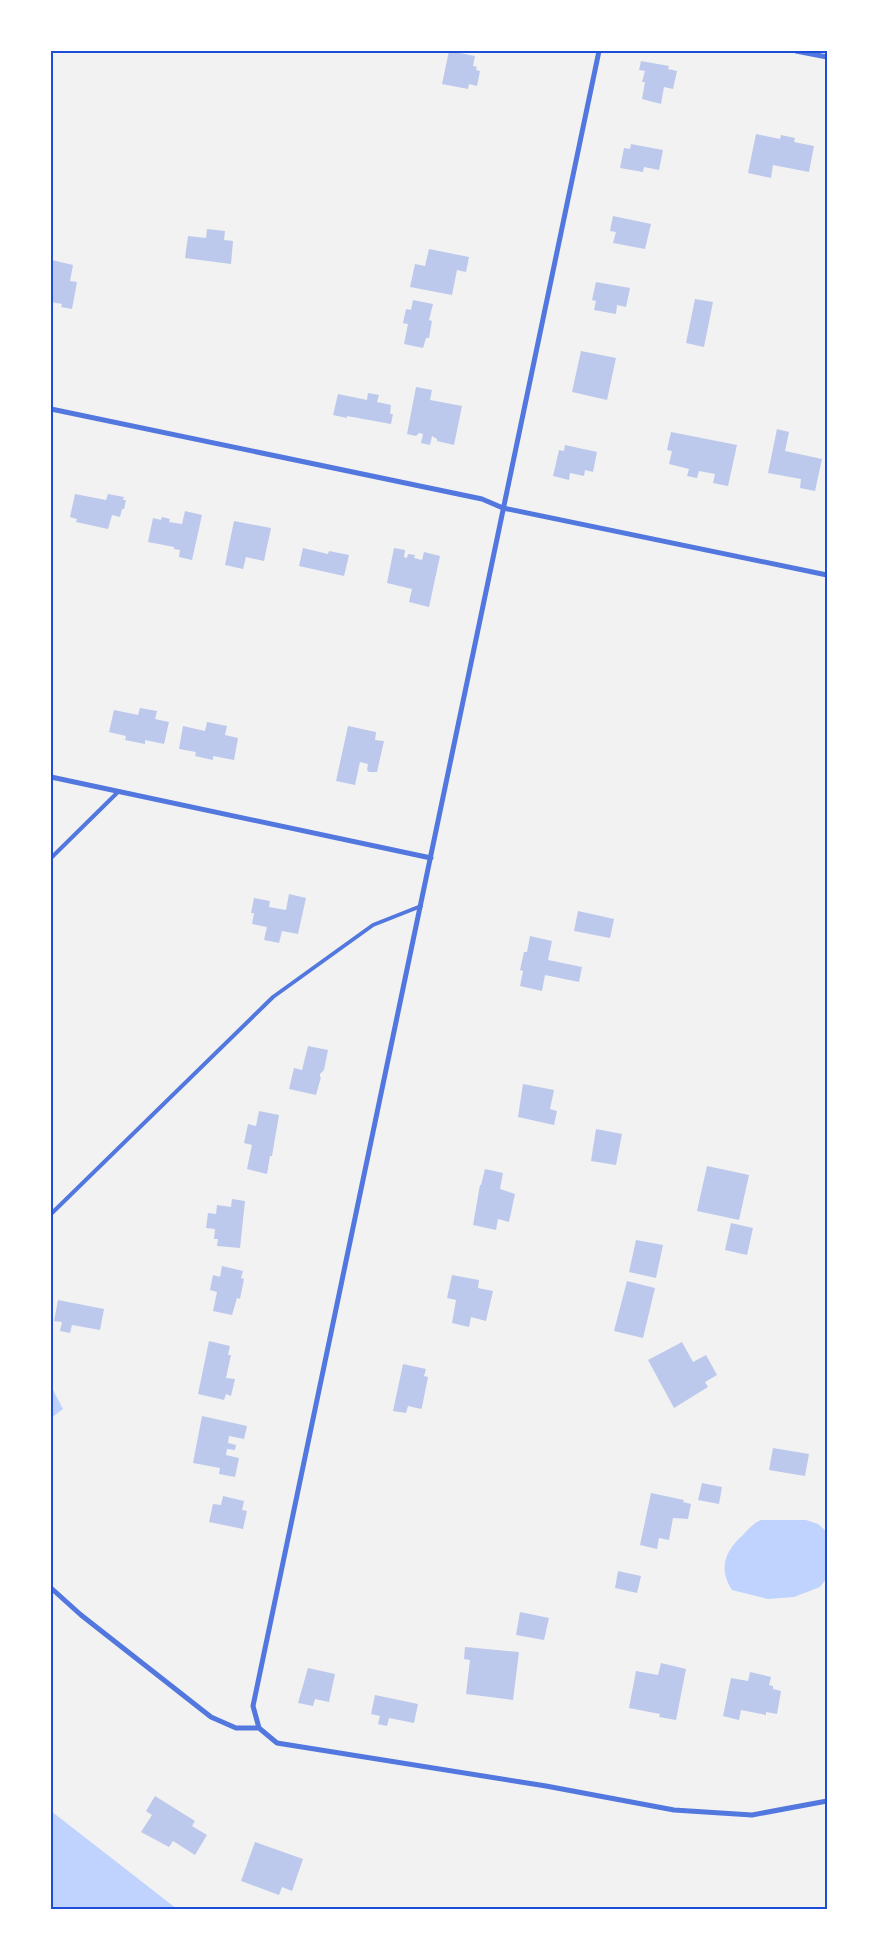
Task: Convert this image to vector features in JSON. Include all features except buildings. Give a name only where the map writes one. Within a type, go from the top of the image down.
[{"type":"street","points":[[599,51],[253,1706],[259,1728],[277,1743],[546,1786],[674,1810],[752,1815],[827,1801]]},
{"type":"street","points":[[796,51],[827,57]]},
{"type":"street","points":[[51,409],[482,499],[503,508],[827,575]]},
{"type":"street","points":[[51,777],[431,858]]},
{"type":"street","points":[[51,1588],[81,1615],[211,1717],[236,1728],[259,1728]]},
{"type":"lane","points":[[51,858],[119,792]]},
{"type":"lane","points":[[51,1214],[273,997],[373,925],[421,906]]},
{"type":"water","points":[[51,1386],[63,1409],[51,1418]]},
{"type":"water","points":[[761,1520],[806,1520],[818,1524],[827,1532],[827,1578],[820,1587],[794,1597],[768,1599],[732,1590],[725,1574],[728,1554],[737,1541],[754,1524]]},
{"type":"water","points":[[51,1811],[177,1909],[51,1909]]}]
